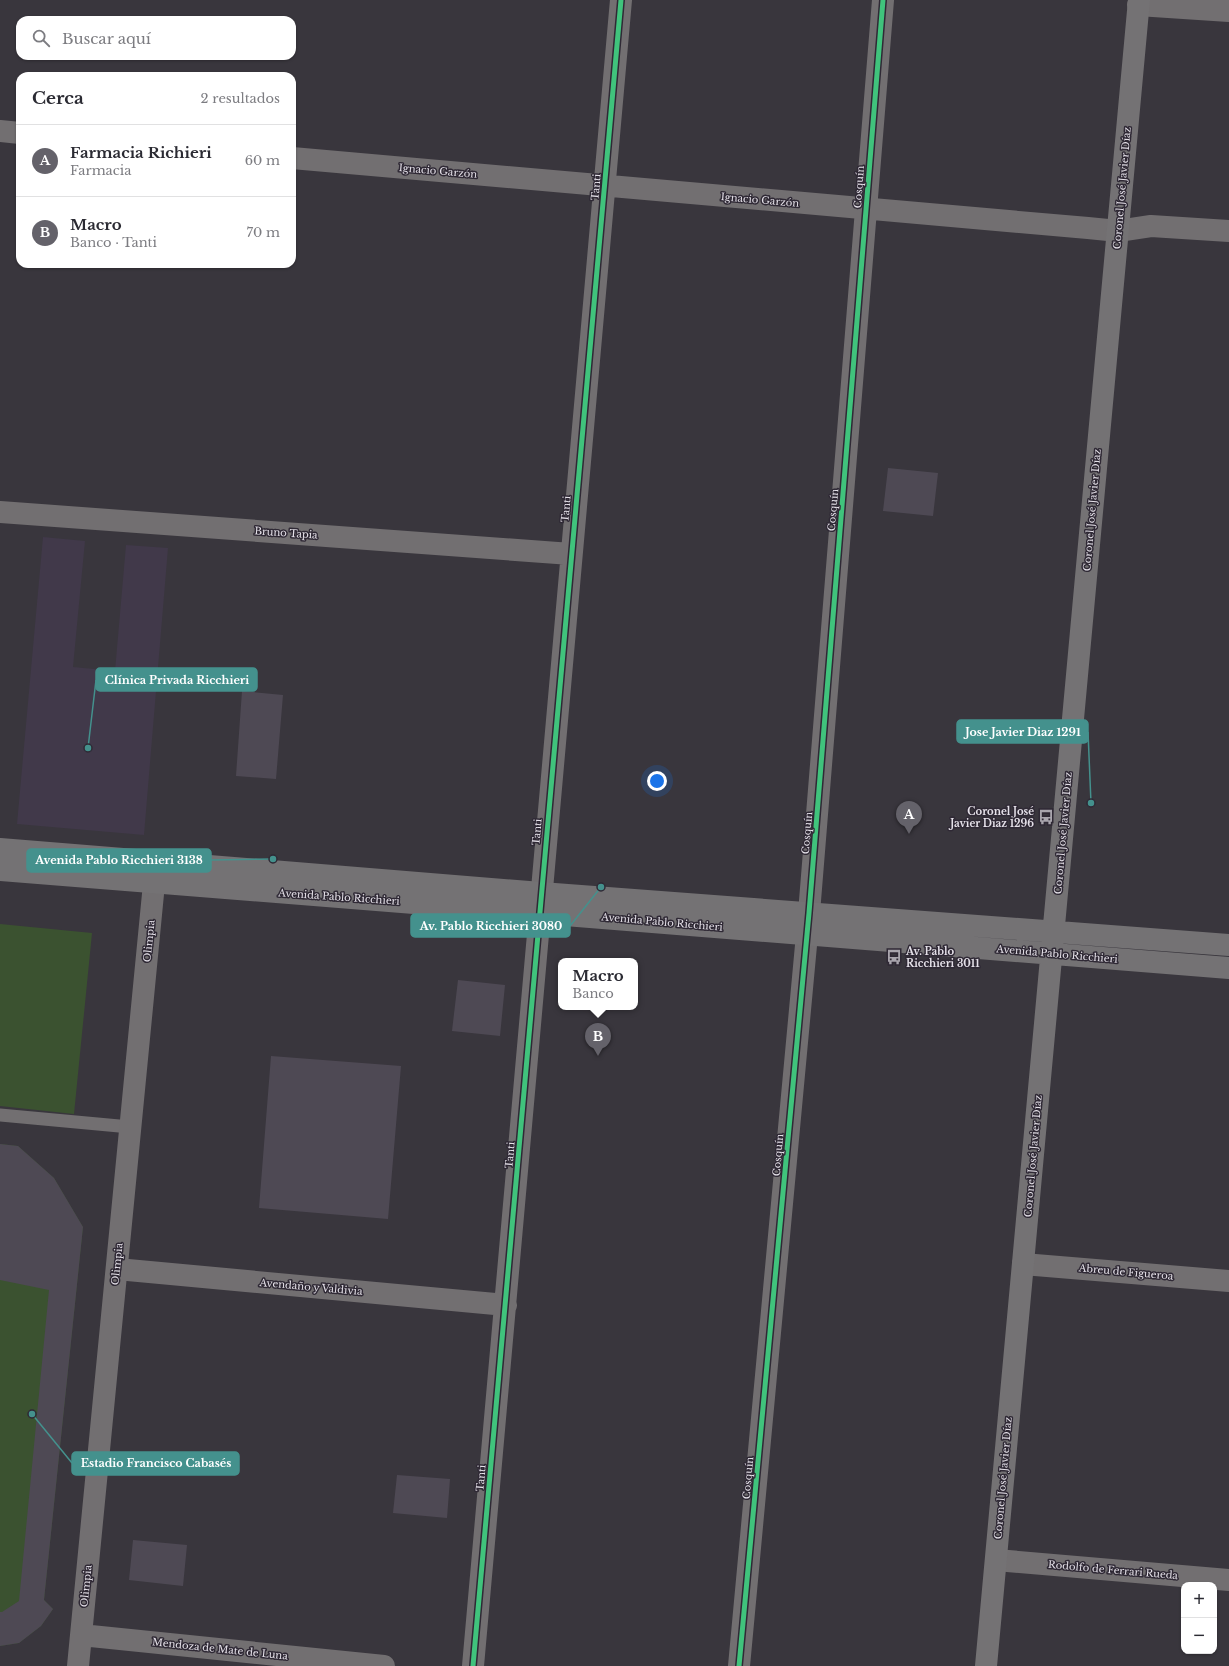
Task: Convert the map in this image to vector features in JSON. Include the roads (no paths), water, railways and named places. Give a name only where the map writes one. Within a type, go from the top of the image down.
[{"type":"main road","name":"Coronel José Javier Díaz","points":[[986,1666],[1138,2]]},
{"type":"main road","name":"Avenida Pablo Ricchieri","points":[[0,849],[156,872]]},
{"type":"main road","name":"Avenida Pablo Ricchieri","points":[[0,870],[156,872],[540,902],[809,913],[1229,945]]},
{"type":"main road","name":"Avenida Pablo Ricchieri","points":[[540,902],[807,934],[1229,968]]},
{"type":"street","name":"Tanti","points":[[473,1666],[621,0]]},
{"type":"street","name":"Cosquín","points":[[739,1666],[809,913],[883,0]]},
{"type":"street","points":[[1138,2],[1229,11]]},
{"type":"street","points":[[0,132],[16,133]]},
{"type":"street","name":"Ignacio Garzón","points":[[296,158],[1118,231],[1151,226],[1229,232]]},
{"type":"street","name":"Bruno Tapia","points":[[0,512],[571,554]]},
{"type":"street","name":"Olimpia","points":[[78,1666],[156,872]]},
{"type":"street","name":"Abreu de Figueroa","points":[[1023,1264],[1229,1280]]},
{"type":"street","name":"Avendaño y Valdivia","points":[[117,1269],[506,1306]]},
{"type":"street","name":"Rodolfo de Ferrari Rueda","points":[[996,1560],[1229,1580]]},
{"type":"street","name":"Mendoza de Mate de Luna","points":[[81,1635],[384,1666]]},
{"type":"lane","points":[[0,1115],[130,1128]]},
{"type":"place","name":"Clínica Privada Ricchieri","points":[[88,748]]},
{"type":"place","name":"Jose Javier Diaz 1291","points":[[1091,803]]},
{"type":"place","name":"Coronel José Javier Diaz 1296","points":[[1046,817]]},
{"type":"place","name":"Farmacia Richieri","points":[[909,834]]},
{"type":"place","name":"Avenida Pablo Ricchieri 3138","points":[[273,859]]},
{"type":"place","name":"Av. Pablo Ricchieri 3080","points":[[601,887]]},
{"type":"place","name":"Av. Pablo Ricchieri 3011","points":[[894,957]]},
{"type":"place","name":"Macro","points":[[598,1056]]},
{"type":"place","name":"Estadio Francisco Cabasés","points":[[32,1414]]}]
